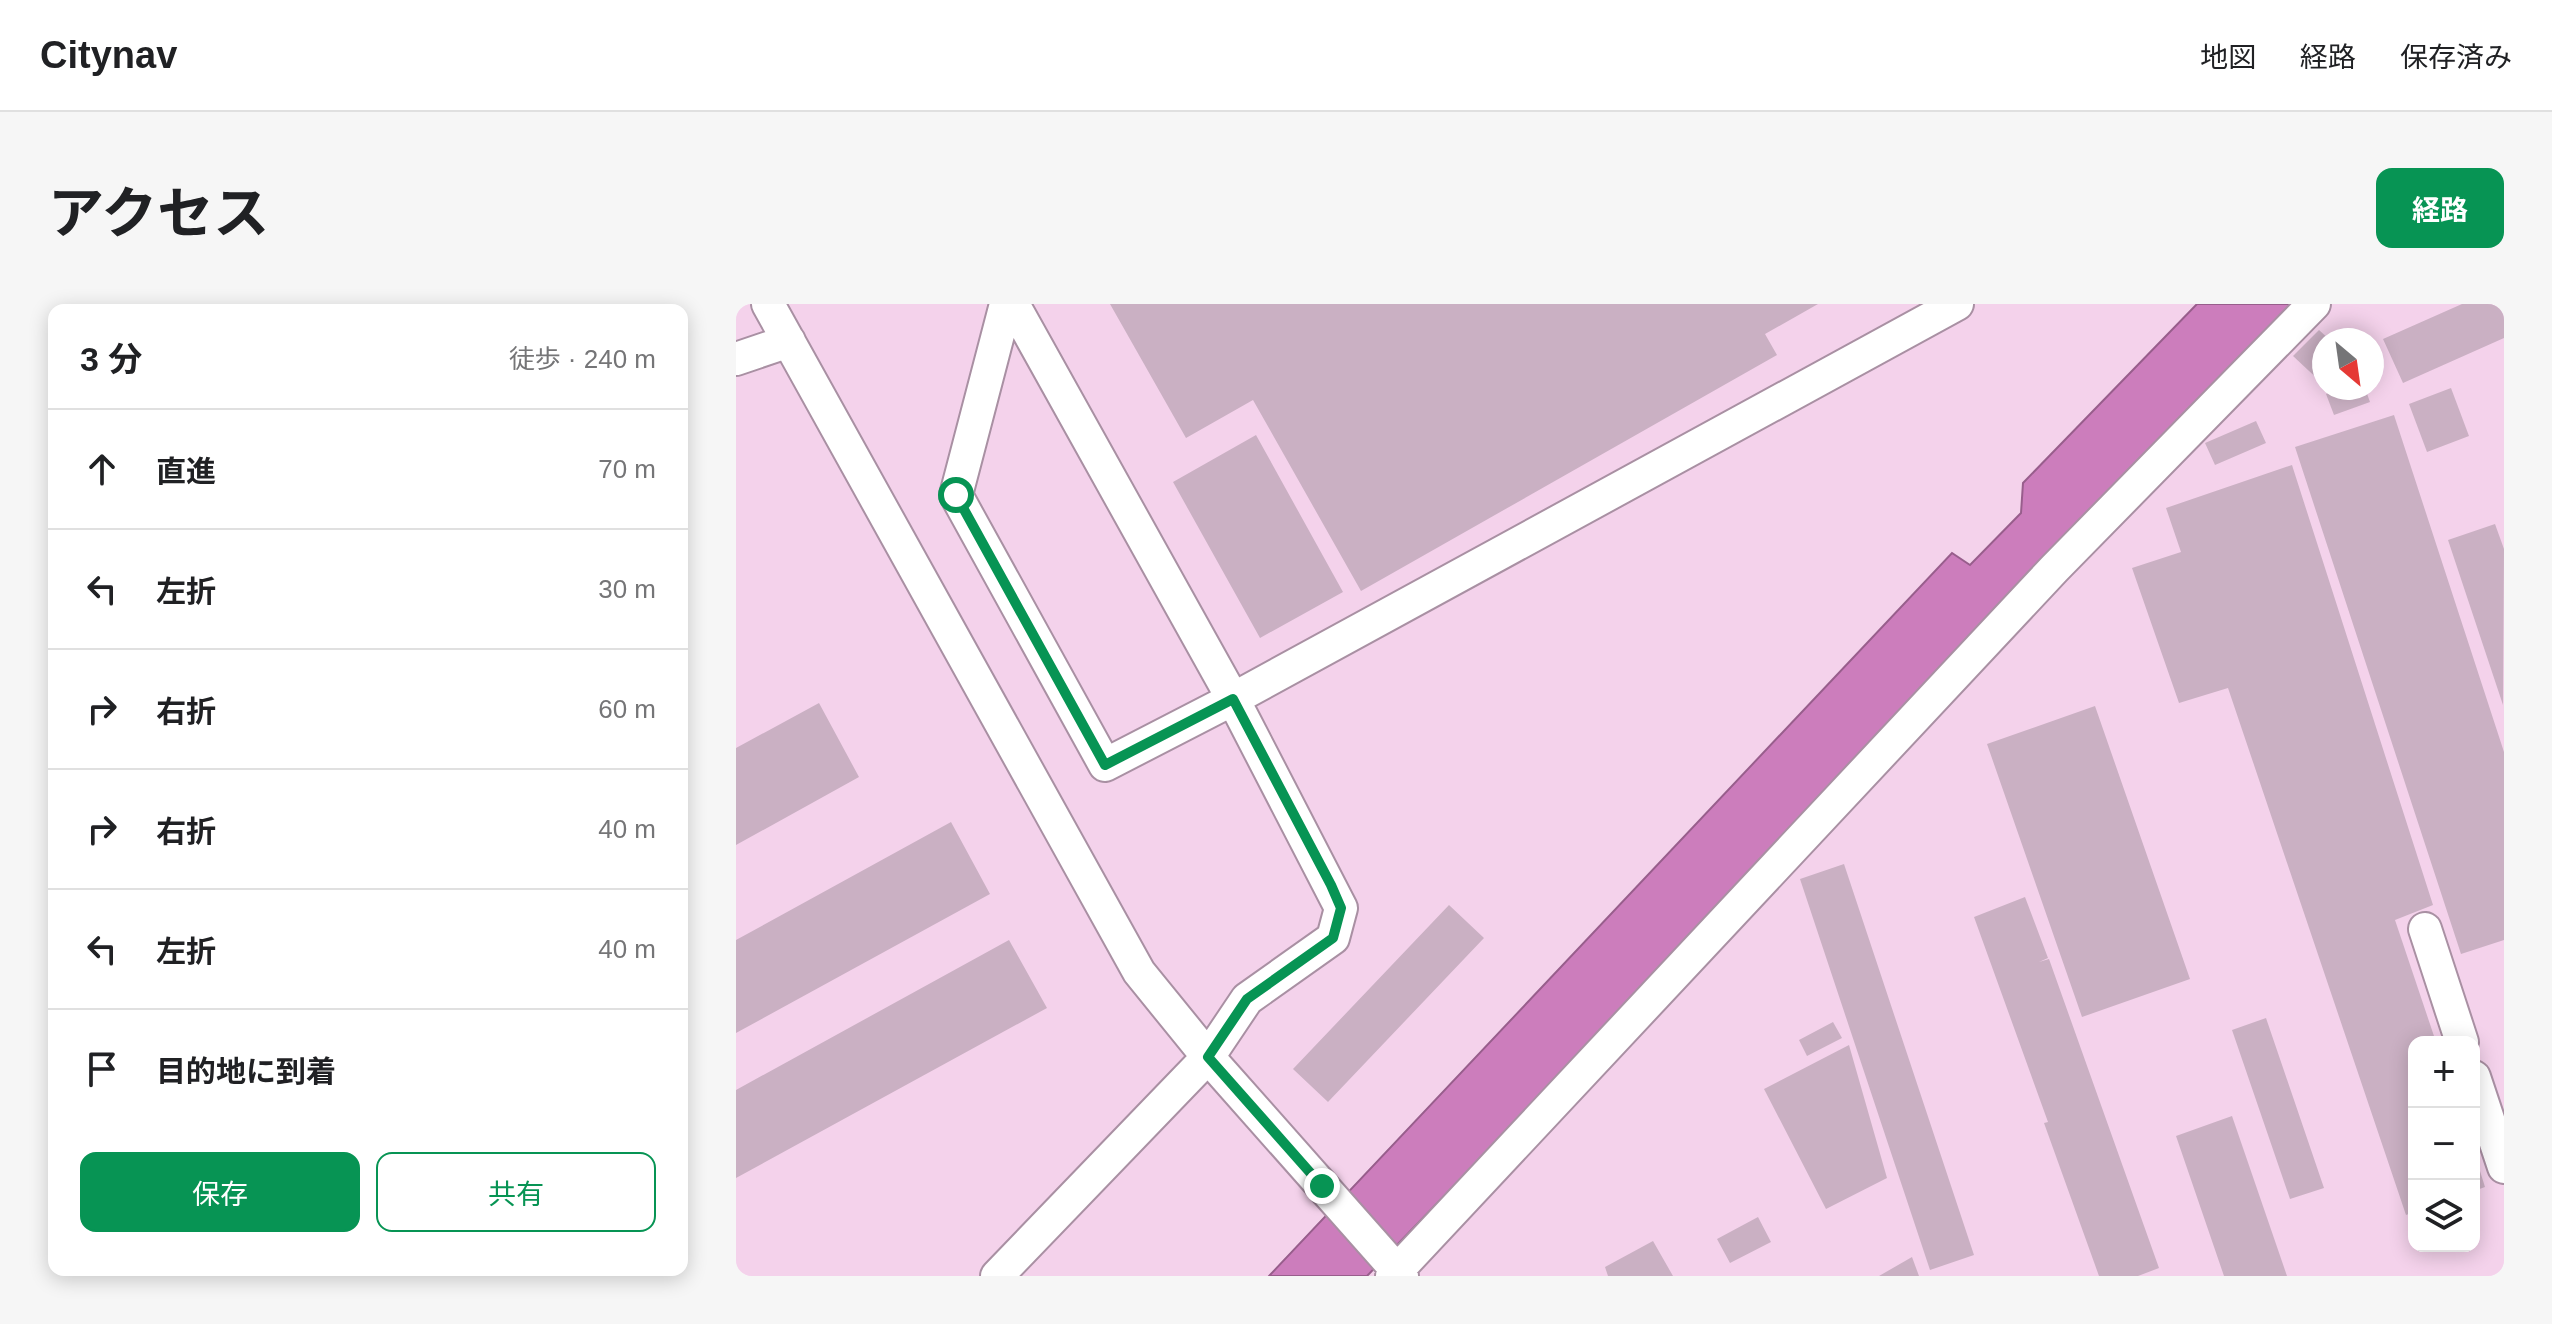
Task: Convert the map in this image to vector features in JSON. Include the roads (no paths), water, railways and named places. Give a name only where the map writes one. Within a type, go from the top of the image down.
[{"type":"street","points":[[768,304],[1139,972],[1208,1057],[1397,1274],[2054,569],[2314,304]]},
{"type":"street","points":[[1006,304],[956,495],[1105,765],[1233,699],[1957,304]]},
{"type":"street","points":[[997,1276],[1208,1057],[1247,999],[1333,938],[1341,908],[1233,699],[1013,304]]},
{"type":"street","points":[[736,359],[789,341]]},
{"type":"street","points":[[2425,929],[2460,1036]]},
{"type":"street","points":[[2480,1095],[2504,1167]]}]
